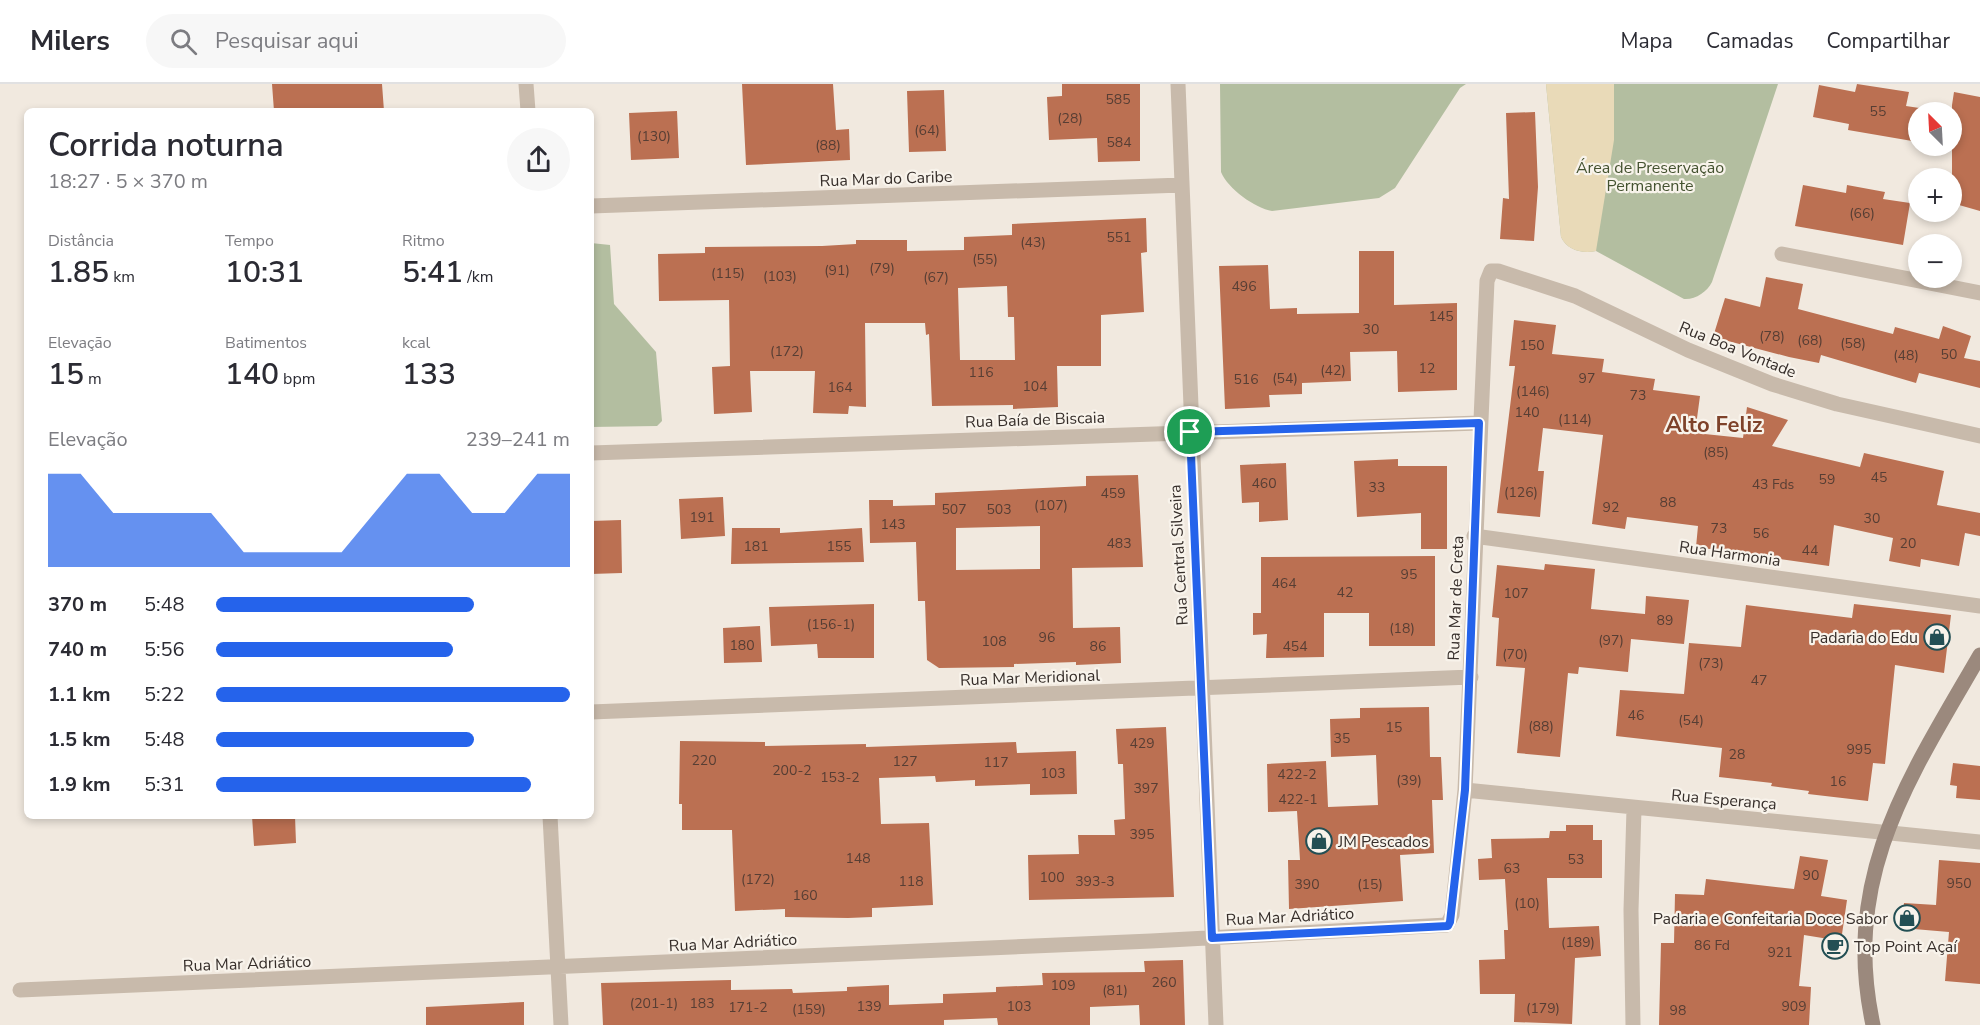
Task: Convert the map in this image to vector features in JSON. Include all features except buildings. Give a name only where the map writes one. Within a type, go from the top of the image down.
[{"type":"main road","points":[[1873,1025],[1868,1002],[1865,956],[1866,916],[1872,873],[1886,831],[1910,780],[1980,655]]},
{"type":"street","points":[[526,84],[528,108]]},
{"type":"street","name":"Rua Central Silveira","points":[[1178,84],[1190,432],[1216,1025]]},
{"type":"street","name":"Rua Mar do Caribe","points":[[594,206],[1182,185]]},
{"type":"street","points":[[1782,254],[1980,293]]},
{"type":"street","name":"Rua Mar de Creta","points":[[1448,926],[1452,915],[1465,790],[1479,423],[1487,281],[1491,271]]},
{"type":"street","name":"Rua Boa Vontade","points":[[1491,271],[1498,271],[1575,296],[1688,350],[1772,384],[1837,404],[1980,436]]},
{"type":"street","name":"Rua Baía de Biscaia","points":[[594,453],[1479,423]]},
{"type":"street","name":"Rua Harmonia","points":[[1474,536],[1980,606]]},
{"type":"street","name":"Rua Mar Meridional","points":[[594,712],[1471,677]]},
{"type":"street","name":"Rua Esperança","points":[[1465,790],[1634,809],[1886,831],[1980,842]]},
{"type":"street","points":[[1633,1025],[1631,910],[1634,809]]},
{"type":"street","points":[[550,819],[561,1025]]},
{"type":"street","name":"Rua Mar Adriático","points":[[20,990],[1448,926]]},
{"type":"green space","points":[[1220,84],[1466,84],[1460,88],[1395,188],[1379,198],[1272,211],[1243,197],[1230,185],[1221,172]]},
{"type":"green space","name":"Área de Preservação Permanente","points":[[1546,84],[1778,84],[1712,282],[1704,292],[1696,297],[1684,299],[1596,251],[1585,252],[1567,245],[1561,237]]},
{"type":"green space","points":[[594,243],[610,245],[614,304],[656,352],[662,421],[657,426],[594,427]]},
{"type":"sand","points":[[1546,84],[1614,84],[1614,140],[1596,251],[1585,252],[1571,248],[1561,237]]},
{"type":"place","name":"Padaria do Edu","points":[[1937,637]]},
{"type":"place","name":"JM Pescados","points":[[1319,841]]},
{"type":"place","name":"Padaria e Confeitaria Doce Sabor","points":[[1907,918]]},
{"type":"place","name":"Top Point Açaí","points":[[1835,946]]},
{"type":"district","name":"Alto Feliz","points":[[1714,424]]},
{"type":"route","points":[[1479,423],[1465,790],[1452,915],[1448,926],[1212,938],[1190,432],[1479,423]]}]
